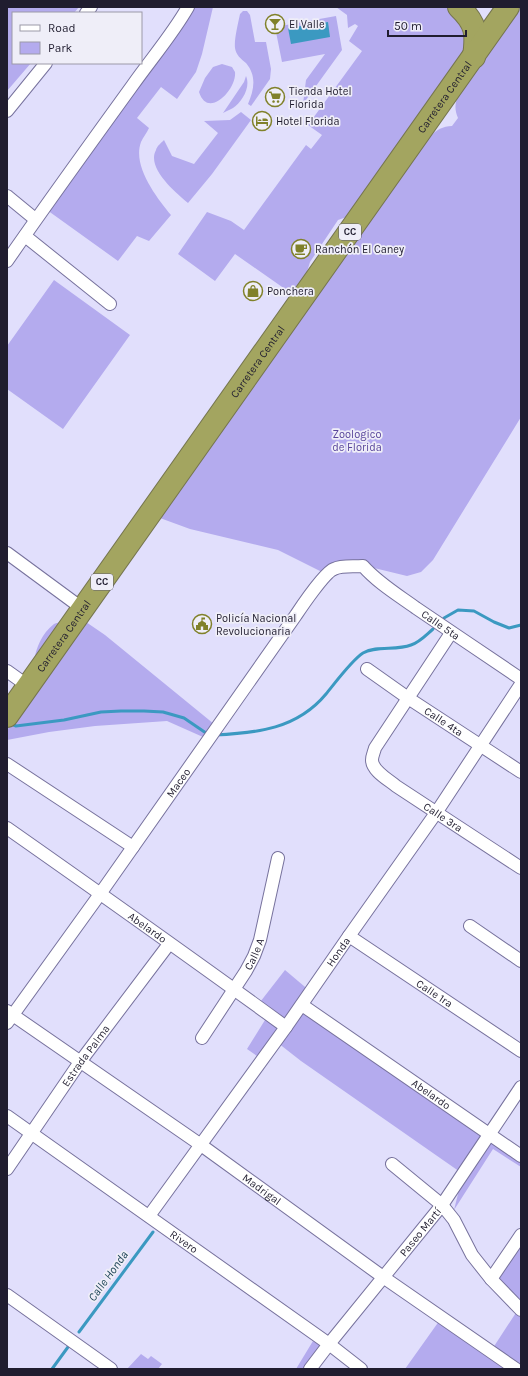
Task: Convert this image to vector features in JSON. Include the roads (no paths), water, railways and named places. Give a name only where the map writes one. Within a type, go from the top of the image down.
[{"type":"highway","points":[[459,7],[471,20],[476,33],[474,56]]},
{"type":"highway","name":"Carretera Central","points":[[10,713],[508,7]]},
{"type":"street","points":[[7,261],[35,219],[179,23],[188,7]]},
{"type":"street","points":[[7,111],[45,64]]},
{"type":"street","points":[[7,196],[35,219]]},
{"type":"street","points":[[24,236],[110,304]]},
{"type":"street","points":[[7,553],[83,609]]},
{"type":"street","name":"Calle 5ta","points":[[362,566],[392,591],[451,633],[521,678]]},
{"type":"street","name":"Maceo","points":[[9,1016],[100,894],[213,731],[311,594],[332,570],[338,567],[362,566]]},
{"type":"street","points":[[408,698],[451,633]]},
{"type":"street","name":"Calle 4ta","points":[[367,669],[408,698],[521,772]]},
{"type":"street","points":[[7,671],[28,686]]},
{"type":"street","name":"Honda","points":[[149,1216],[286,1028],[436,813],[521,684]]},
{"type":"street","name":"Calle 3ra","points":[[408,698],[376,748],[372,759],[373,765],[396,786],[521,868]]},
{"type":"street","points":[[7,764],[133,847]]},
{"type":"street","name":"Abelardo","points":[[7,828],[234,989],[286,1028]]},
{"type":"street","name":"Calle A","points":[[202,1038],[246,971],[260,940],[278,858]]},
{"type":"street","points":[[470,926],[521,961]]},
{"type":"street","name":"Calle 1ra","points":[[349,936],[521,1051]]},
{"type":"street","name":"Estrada Palma","points":[[7,1169],[80,1062],[169,944]]},
{"type":"street","name":"Abelardo","points":[[302,1005],[489,1136],[521,1156]]},
{"type":"street","name":"Madrigal","points":[[9,1016],[80,1062],[201,1145],[383,1277],[516,1369]]},
{"type":"street","name":"Paseo Martí","points":[[310,1369],[442,1205],[521,1087]]},
{"type":"street","name":"Rivero","points":[[7,1116],[329,1344],[361,1369]]},
{"type":"street","points":[[392,1164],[442,1205],[454,1220],[472,1255],[491,1279],[521,1310]]},
{"type":"street","points":[[491,1279],[521,1235]]},
{"type":"street","points":[[7,1295],[111,1369]]},
{"type":"water","points":[[328,22],[330,37],[291,44],[288,28]]},
{"type":"waterway","points":[[444,618],[458,610],[474,611],[509,628],[521,625]]},
{"type":"waterway","points":[[215,735],[246,733],[275,727],[289,722],[315,706],[349,666],[363,653],[374,649],[399,648],[414,644],[433,629]]},
{"type":"waterway","points":[[9,723],[16,726],[64,720],[101,712],[163,712],[184,718],[206,733],[210,734]]},
{"type":"waterway","name":"Calle Honda","points":[[79,1332],[153,1232]]},
{"type":"waterway","name":"Calle Honda","points":[[52,1369],[68,1347]]},
{"type":"place","name":"El Valle","points":[[275,24]]},
{"type":"place","name":"Tienda Hotel Florida","points":[[275,97]]},
{"type":"place","name":"Hotel Florida","points":[[262,121]]},
{"type":"place","name":"Ranchón El Caney","points":[[301,249]]},
{"type":"place","name":"Ponchera","points":[[253,291]]},
{"type":"place","name":"Policía Nacional Revolucionaria","points":[[202,624]]},
{"type":"park label","name":"Zoologico de Florida","points":[[357,440]]}]
